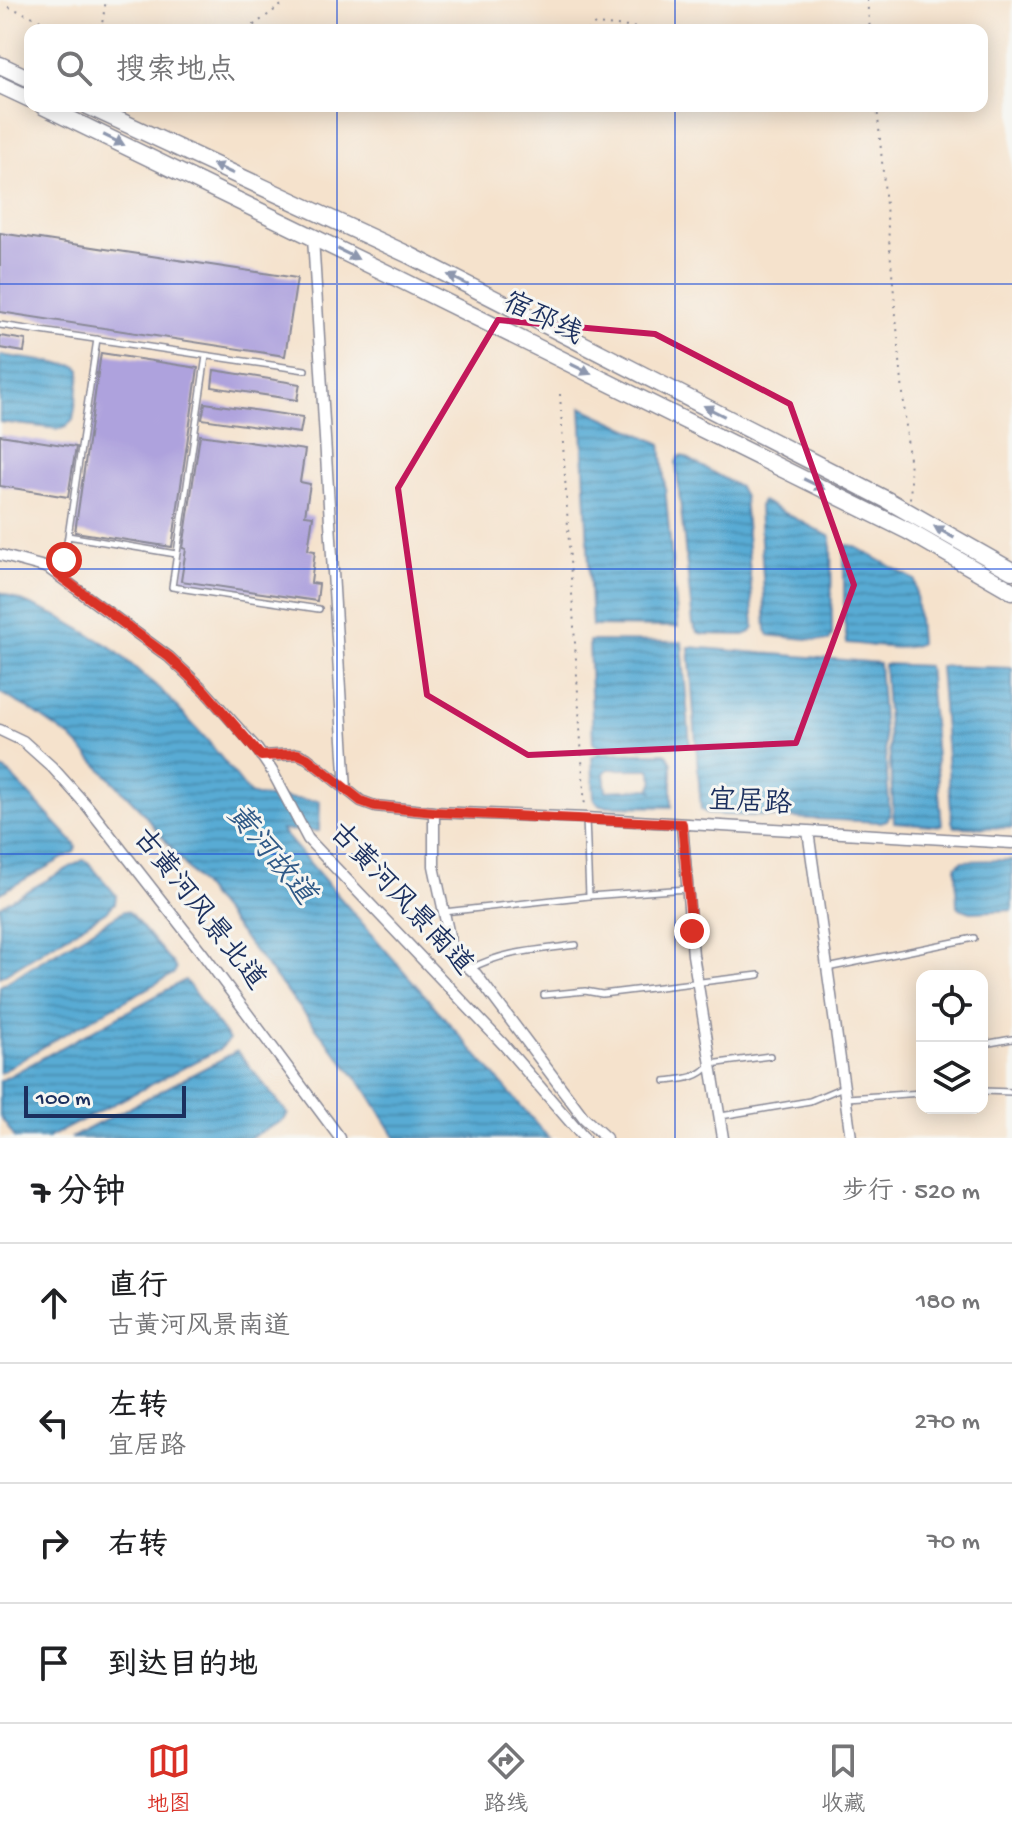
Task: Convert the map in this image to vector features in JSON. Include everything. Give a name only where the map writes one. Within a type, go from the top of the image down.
[{"type":"main road","points":[[0,65],[24,76]]},
{"type":"main road","points":[[0,85],[24,96]]},
{"type":"main road","name":"宿邳线","points":[[55,112],[908,531],[1012,591]]},
{"type":"main road","name":"宿邳线","points":[[101,112],[411,256],[908,512],[1012,571]]},
{"type":"street","points":[[313,237],[346,790]]},
{"type":"street","name":"古黄河风景南道","points":[[0,555],[48,568],[169,657],[204,690],[272,771],[308,839],[503,1044],[584,1138]]},
{"type":"street","name":"古黄河风景北道","points":[[0,730],[23,741],[52,767],[88,807],[200,950],[340,1138]]},
{"type":"street","name":"宜居路","points":[[261,756],[298,754],[361,801],[375,806],[434,812],[1012,843]]},
{"type":"street","points":[[434,812],[434,866],[451,945],[584,1118],[606,1138]]},
{"type":"street","points":[[682,824],[693,955],[723,1138]]},
{"type":"street","points":[[808,831],[851,1138]]},
{"type":"lane","points":[[0,325],[305,370]]},
{"type":"lane","points":[[57,574],[64,560],[97,339]]},
{"type":"lane","points":[[206,356],[172,587],[319,609]]},
{"type":"lane","points":[[68,536],[176,554]]},
{"type":"lane","points":[[586,818],[589,896]]},
{"type":"lane","points":[[444,912],[688,889]]},
{"type":"lane","points":[[827,968],[974,938]]},
{"type":"lane","points":[[470,969],[486,960],[517,952],[576,945]]},
{"type":"lane","points":[[544,995],[585,991],[602,994],[759,975]]},
{"type":"lane","points":[[988,1043],[1012,1039]]},
{"type":"lane","points":[[665,1081],[692,1078],[711,1064],[770,1056]]},
{"type":"lane","points":[[988,1091],[1012,1092]]},
{"type":"lane","points":[[719,1117],[845,1092],[916,1093]]},
{"type":"path","points":[[102,24],[106,0]]},
{"type":"path","points":[[867,0],[869,24]]},
{"type":"path","points":[[255,24],[283,4]]},
{"type":"path","points":[[9,7],[50,24]]},
{"type":"path","points":[[878,112],[911,482],[908,512]]},
{"type":"path","points":[[560,394],[586,818]]},
{"type":"highlighted area","points":[[498,320],[655,334],[790,404],[854,585],[796,743],[528,755],[427,695],[398,488]]},
{"type":"water","points":[[0,355],[77,366],[80,375],[73,420],[60,429],[0,422]]},
{"type":"water","points":[[581,407],[661,444],[678,627],[592,626]]},
{"type":"water","points":[[680,456],[739,487],[744,496],[754,627],[744,635],[703,634],[697,632],[693,624],[676,462]]},
{"type":"water","points":[[762,501],[831,537],[832,635],[829,641],[769,635],[766,630],[759,506]]},
{"type":"water","points":[[847,545],[915,580],[920,643],[895,648],[847,643],[844,553]]},
{"type":"water","name":"黄河故道","points":[[0,592],[59,617],[111,647],[162,691],[250,794],[320,801],[319,831],[281,830],[549,1138],[396,1138],[367,1091],[140,809],[71,738],[0,693]]},
{"type":"water","points":[[589,641],[682,642],[690,745],[600,748],[593,743]]},
{"type":"water","points":[[689,647],[879,663],[890,816],[887,820],[708,814],[701,809]]},
{"type":"water","points":[[884,664],[928,666],[942,826],[894,822]]},
{"type":"water","points":[[940,666],[1012,668],[1012,828],[955,827],[952,822]]},
{"type":"water","points":[[599,753],[665,753],[672,764],[672,807],[598,804],[594,799],[592,757]],"holes":[[[608,769],[650,769],[654,781],[652,791],[606,791],[604,773]]]},
{"type":"water","points":[[0,768],[9,773],[76,848],[74,852],[0,893]]},
{"type":"water","points":[[83,860],[116,895],[115,903],[0,977],[0,906]]},
{"type":"water","points":[[1012,860],[1012,910],[971,912],[957,907],[956,866],[962,861]]},
{"type":"water","points":[[124,911],[129,912],[174,965],[176,970],[173,974],[0,1073],[0,986]]},
{"type":"water","points":[[185,980],[229,1040],[220,1049],[48,1138],[15,1138],[0,1116],[0,1081]]},
{"type":"water","points":[[237,1051],[288,1114],[284,1120],[249,1138],[71,1138]]},
{"type":"building","points":[[0,233],[297,278],[285,356],[0,312]]},
{"type":"building","points":[[0,336],[26,340],[24,352],[0,348]]},
{"type":"building","points":[[101,353],[198,368],[172,547],[75,532]]},
{"type":"building","points":[[214,370],[300,384],[297,400],[212,387]]},
{"type":"building","points":[[205,403],[303,417],[300,433],[202,419]]},
{"type":"building","points":[[0,435],[76,447],[68,497],[0,486]]},
{"type":"building","points":[[200,435],[305,450],[300,482],[310,484],[305,515],[313,516],[308,550],[315,551],[311,583],[319,584],[317,601],[181,581]]},
{"type":"route","points":[[64,560],[57,574],[169,657],[204,690],[261,756],[298,754],[307,758],[361,801],[375,806],[434,812],[682,824],[692,931]]}]
